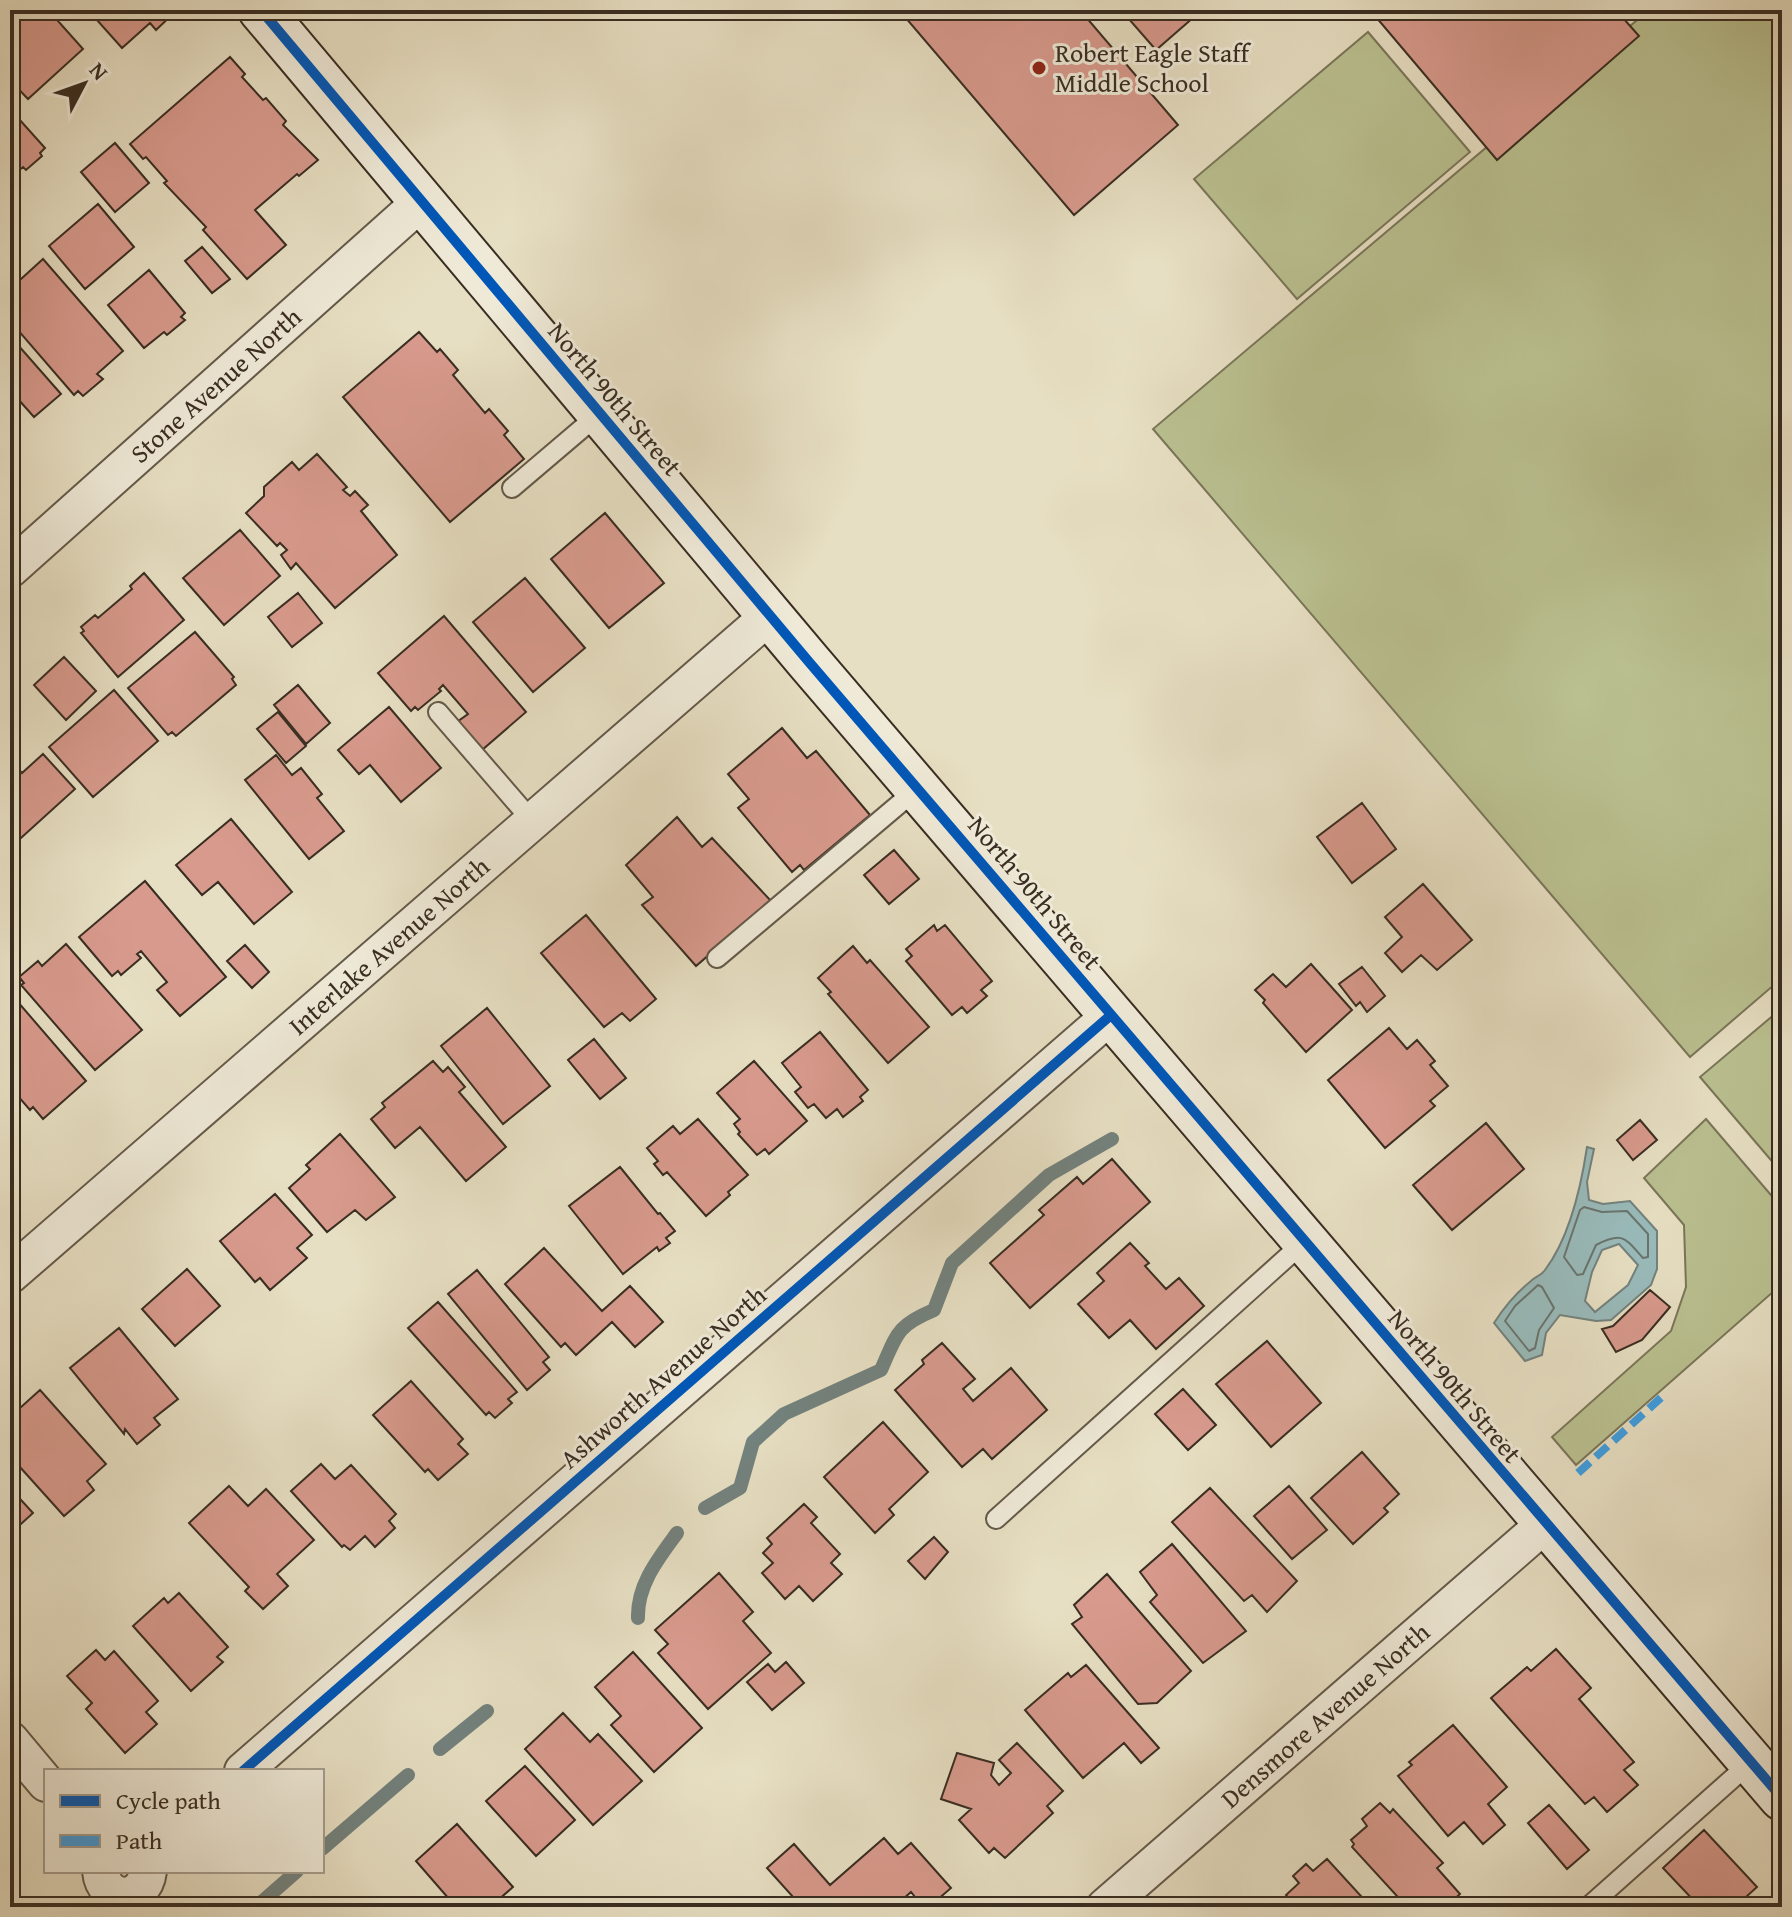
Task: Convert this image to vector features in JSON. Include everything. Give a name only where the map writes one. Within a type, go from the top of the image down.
[{"type":"street","name":"North 90th Street","points":[[261,10],[769,616],[1782,1798]]},
{"type":"street","name":"Stone Avenue North","points":[[10,569],[421,202]]},
{"type":"street","name":"Interlake Avenue North","points":[[10,1275],[769,616]]},
{"type":"street","name":"Ashworth Avenue North","points":[[245,1769],[1111,1015]]},
{"type":"street","name":"Densmore Avenue North","points":[[1105,1907],[1545,1524]]},
{"type":"street","points":[[10,1740],[44,1781]]},
{"type":"lane","points":[[512,488],[599,414]]},
{"type":"lane","points":[[438,712],[533,822]]},
{"type":"lane","points":[[717,958],[917,789]]},
{"type":"lane","points":[[996,1519],[1304,1242]]},
{"type":"lane","points":[[1588,1907],[1751,1762]]},
{"type":"green space","points":[[1649,10],[1782,10],[1782,978],[1690,1057],[1153,429]]},
{"type":"green space","points":[[1368,32],[1470,152],[1297,299],[1194,179]]},
{"type":"green space","points":[[1782,1008],[1782,1173],[1700,1077]]},
{"type":"green space","points":[[1706,1119],[1782,1208],[1782,1284],[1576,1465],[1552,1437],[1671,1331],[1686,1287],[1684,1225],[1644,1178]]},
{"type":"water","points":[[1587,1147],[1594,1149],[1587,1182],[1589,1200],[1603,1204],[1630,1201],[1657,1231],[1657,1269],[1651,1285],[1611,1320],[1596,1321],[1560,1315],[1546,1333],[1542,1355],[1525,1361],[1494,1323],[1511,1300],[1543,1272],[1554,1257],[1578,1195]],"holes":[[[1619,1244],[1638,1265],[1628,1285],[1595,1312],[1585,1301],[1592,1272],[1602,1250]]]},
{"type":"building","points":[[10,10],[42,10],[47,16],[54,10],[70,10],[58,21],[83,49],[28,99],[10,80]]},
{"type":"building","points":[[88,10],[177,10],[156,30],[150,23],[122,48]]},
{"type":"building","name":"Robert Eagle Staff Middle School","points":[[899,10],[1080,10],[1178,125],[1074,215]]},
{"type":"building","name":"Robert Eagle Staff Middle School","points":[[1121,10],[1202,10],[1156,50]]},
{"type":"building","points":[[1370,10],[1616,10],[1639,36],[1497,160]]},
{"type":"building","points":[[230,57],[245,74],[242,77],[286,121],[283,125],[318,160],[255,210],[286,245],[247,279],[203,230],[206,227],[164,183],[167,181],[130,144]]},
{"type":"building","points":[[10,109],[45,148],[40,153],[42,156],[26,170],[23,167],[10,178]]},
{"type":"building","points":[[115,143],[149,183],[115,212],[81,172]]},
{"type":"building","points":[[98,204],[134,247],[85,289],[49,246]]},
{"type":"building","points":[[202,247],[230,279],[212,293],[185,261]]},
{"type":"building","points":[[43,259],[123,351],[97,374],[103,379],[83,396],[78,391],[74,395],[10,321],[10,273],[14,270],[21,279]]},
{"type":"building","points":[[149,270],[185,313],[181,317],[185,320],[144,348],[108,305]]},
{"type":"building","points":[[419,332],[437,352],[440,349],[458,370],[453,375],[485,413],[489,409],[508,431],[504,435],[524,459],[450,522],[343,397]]},
{"type":"building","points":[[10,336],[61,394],[34,417],[10,390]]},
{"type":"building","points":[[317,454],[347,487],[343,490],[350,496],[355,491],[368,505],[361,511],[397,555],[335,608],[296,563],[291,569],[281,555],[287,550],[280,543],[277,546],[246,513],[264,496],[264,487],[292,462],[299,470]]},
{"type":"building","points":[[605,513],[664,583],[609,628],[551,559]]},
{"type":"building","points":[[240,530],[280,576],[224,625],[183,578]]},
{"type":"building","points":[[144,573],[184,620],[118,677],[81,633],[84,631],[81,627],[95,615],[98,618],[132,589],[130,586]]},
{"type":"building","points":[[525,578],[585,648],[533,692],[473,622]]},
{"type":"building","points":[[298,593],[322,623],[292,647],[268,617]]},
{"type":"building","points":[[444,616],[526,712],[482,750],[457,722],[468,714],[443,685],[439,689],[441,691],[418,710],[415,707],[411,711],[378,673]]},
{"type":"building","points":[[195,632],[234,677],[232,679],[236,685],[176,736],[172,732],[168,735],[128,688]]},
{"type":"building","points":[[64,657],[96,691],[66,720],[34,685]]},
{"type":"building","points":[[298,685],[330,723],[306,744],[274,705]]},
{"type":"building","points":[[114,690],[158,741],[93,797],[49,747]]},
{"type":"building","points":[[389,707],[441,768],[401,802],[370,765],[359,774],[338,750]]},
{"type":"building","points":[[278,712],[306,746],[286,763],[257,729]]},
{"type":"building","points":[[782,728],[807,758],[816,751],[870,815],[804,870],[800,865],[792,872],[738,808],[749,799],[728,774]]},
{"type":"building","points":[[43,754],[75,789],[11,847],[10,760],[22,773]]},
{"type":"building","points":[[276,755],[292,775],[301,768],[322,794],[317,798],[344,831],[309,859],[245,780]]},
{"type":"building","points":[[1362,803],[1396,849],[1352,883],[1317,837]]},
{"type":"building","points":[[677,817],[702,847],[712,838],[771,901],[696,966],[642,905],[653,897],[626,865]]},
{"type":"building","points":[[231,819],[292,892],[254,924],[218,882],[202,895],[176,865]]},
{"type":"building","points":[[894,850],[919,879],[889,904],[864,875]]},
{"type":"building","points":[[145,881],[226,977],[180,1016],[157,990],[167,982],[141,951],[137,954],[141,958],[121,975],[118,971],[112,976],[79,937]]},
{"type":"building","points":[[1423,884],[1472,940],[1437,970],[1421,955],[1402,972],[1385,953],[1402,937],[1385,917]]},
{"type":"building","points":[[586,915],[656,999],[630,1021],[622,1013],[604,1027],[541,953]]},
{"type":"building","points":[[934,925],[937,931],[945,925],[992,981],[981,990],[987,996],[967,1013],[962,1007],[952,1015],[906,961],[912,956],[906,949]]},
{"type":"building","points":[[66,944],[142,1030],[95,1070],[21,985],[24,983],[19,977],[38,961],[42,966]]},
{"type":"building","points":[[245,945],[269,972],[252,988],[227,961]]},
{"type":"building","points":[[853,946],[867,963],[870,960],[929,1027],[888,1063],[828,994],[831,992],[818,978]]},
{"type":"building","points":[[1311,964],[1352,1010],[1306,1052],[1255,990],[1273,974],[1286,987]]},
{"type":"building","points":[[1362,967],[1385,996],[1367,1012],[1360,1002],[1356,1006],[1339,984]]},
{"type":"building","points":[[11,994],[86,1081],[43,1119],[33,1107],[30,1110],[10,1087]]},
{"type":"building","points":[[487,1008],[550,1086],[503,1124],[441,1046]]},
{"type":"building","points":[[1389,1028],[1407,1049],[1417,1040],[1435,1061],[1430,1065],[1448,1086],[1430,1101],[1435,1106],[1385,1148],[1328,1080]]},
{"type":"building","points":[[820,1032],[868,1090],[860,1097],[863,1101],[843,1117],[837,1109],[826,1118],[814,1104],[808,1108],[795,1092],[801,1087],[782,1063]]},
{"type":"building","points":[[594,1039],[626,1078],[600,1099],[568,1060]]},
{"type":"building","points":[[433,1061],[443,1072],[448,1067],[465,1087],[459,1092],[506,1147],[466,1181],[420,1127],[395,1148],[371,1119],[385,1107],[382,1103]]},
{"type":"building","points":[[754,1061],[807,1121],[769,1154],[765,1149],[757,1155],[738,1134],[740,1132],[734,1124],[740,1119],[717,1093]]},
{"type":"building","points":[[698,1119],[748,1175],[706,1216],[667,1172],[663,1175],[654,1164],[658,1161],[647,1148],[673,1126],[680,1134]]},
{"type":"building","points":[[1640,1120],[1657,1140],[1633,1160],[1617,1140]]},
{"type":"building","points":[[1486,1123],[1524,1169],[1452,1230],[1413,1185]]},
{"type":"building","points":[[340,1134],[395,1197],[366,1220],[355,1210],[327,1232],[289,1188],[310,1169],[306,1165]]},
{"type":"building","points":[[1112,1159],[1150,1202],[1030,1308],[990,1263],[1044,1215],[1039,1210],[1077,1177],[1083,1184]]},
{"type":"building","points":[[620,1167],[675,1231],[666,1238],[670,1243],[659,1251],[657,1247],[623,1274],[569,1206]]},
{"type":"building","points":[[275,1194],[312,1235],[297,1248],[307,1258],[270,1290],[260,1278],[255,1282],[220,1241]]},
{"type":"building","points":[[1130,1243],[1149,1263],[1145,1266],[1166,1289],[1179,1278],[1204,1306],[1156,1349],[1130,1320],[1109,1338],[1078,1304],[1104,1281],[1097,1273]]},
{"type":"building","points":[[544,1248],[602,1311],[630,1286],[663,1322],[635,1347],[612,1322],[576,1355],[565,1343],[561,1347],[505,1284]]},
{"type":"building","points":[[187,1269],[220,1306],[175,1346],[142,1309]]},
{"type":"building","points":[[477,1270],[549,1357],[543,1362],[550,1370],[527,1390],[448,1294]]},
{"type":"building","points":[[1650,1290],[1670,1307],[1642,1340],[1616,1352],[1602,1329],[1613,1326]]},
{"type":"building","points":[[438,1302],[517,1392],[508,1399],[512,1403],[495,1418],[489,1412],[486,1415],[408,1328]]},
{"type":"building","points":[[119,1328],[178,1399],[154,1418],[160,1425],[137,1444],[125,1429],[124,1434],[70,1368]]},
{"type":"building","points":[[1267,1341],[1321,1403],[1271,1447],[1216,1384]]},
{"type":"building","points":[[942,1343],[975,1379],[963,1389],[973,1401],[1011,1368],[1047,1410],[992,1459],[983,1449],[962,1467],[895,1390]]},
{"type":"building","points":[[411,1381],[463,1439],[458,1444],[468,1454],[438,1480],[428,1469],[425,1472],[373,1415]]},
{"type":"building","points":[[1183,1389],[1216,1425],[1188,1450],[1155,1414]]},
{"type":"building","points":[[40,1390],[106,1464],[87,1481],[94,1490],[64,1516],[10,1456],[10,1406],[15,1401],[20,1408]]},
{"type":"building","points":[[883,1422],[928,1472],[889,1509],[894,1515],[875,1533],[824,1477]]},
{"type":"building","points":[[1362,1452],[1399,1494],[1384,1508],[1388,1512],[1353,1544],[1311,1498]]},
{"type":"building","points":[[321,1464],[335,1479],[351,1465],[396,1514],[389,1521],[395,1528],[375,1547],[365,1536],[350,1550],[344,1545],[342,1547],[291,1491]]},
{"type":"building","points":[[229,1486],[248,1506],[266,1489],[314,1540],[277,1574],[288,1586],[263,1609],[245,1591],[249,1587],[189,1523]]},
{"type":"building","points":[[1289,1486],[1327,1530],[1292,1559],[1254,1516]]},
{"type":"building","points":[[10,1488],[33,1513],[10,1534]]},
{"type":"building","points":[[1210,1488],[1297,1581],[1267,1612],[1252,1595],[1244,1601],[1172,1522]]},
{"type":"building","points":[[804,1504],[817,1517],[811,1523],[840,1554],[831,1563],[842,1574],[813,1601],[799,1586],[785,1599],[762,1573],[773,1563],[763,1553],[772,1544],[767,1538]]},
{"type":"building","points":[[934,1537],[948,1552],[925,1579],[908,1561]]},
{"type":"building","points":[[1172,1544],[1246,1631],[1203,1663],[1150,1602],[1157,1595],[1140,1572]]},
{"type":"building","points":[[719,1573],[753,1612],[743,1621],[771,1653],[708,1709],[658,1653],[668,1644],[655,1630]]},
{"type":"building","points":[[1107,1574],[1191,1671],[1157,1703],[1138,1704],[1072,1624],[1082,1617],[1074,1605]]},
{"type":"building","points":[[179,1593],[228,1647],[217,1657],[223,1662],[191,1691],[133,1626],[164,1598],[168,1603]]},
{"type":"building","points":[[1556,1649],[1591,1688],[1579,1699],[1634,1762],[1624,1770],[1638,1785],[1607,1812],[1594,1797],[1585,1804],[1491,1698],[1527,1667],[1531,1671]]},
{"type":"building","points":[[96,1650],[105,1660],[114,1651],[158,1701],[146,1712],[157,1724],[125,1753],[86,1709],[92,1703],[67,1676]]},
{"type":"building","points":[[633,1652],[702,1728],[654,1772],[611,1725],[621,1716],[595,1687]]},
{"type":"building","points":[[786,1662],[804,1683],[772,1710],[747,1682],[768,1664],[775,1672]]},
{"type":"building","points":[[1086,1665],[1159,1748],[1141,1763],[1124,1743],[1083,1778],[1025,1710],[1068,1673],[1071,1677]]},
{"type":"building","points":[[563,1713],[590,1742],[598,1734],[642,1781],[593,1825],[525,1749]]},
{"type":"building","points":[[1453,1725],[1507,1787],[1488,1804],[1505,1825],[1483,1844],[1464,1822],[1448,1836],[1398,1776],[1412,1765],[1409,1762]]},
{"type":"building","points":[[1017,1743],[1063,1791],[1047,1806],[1053,1813],[1005,1858],[994,1848],[989,1853],[959,1820],[971,1809],[941,1799],[957,1753],[994,1763],[991,1775],[999,1785],[1011,1773],[999,1760]]},
{"type":"building","points":[[525,1766],[575,1820],[536,1856],[486,1801]]},
{"type":"building","points":[[1380,1803],[1390,1813],[1393,1809],[1443,1863],[1437,1868],[1460,1894],[1446,1907],[1407,1907],[1352,1847],[1354,1844],[1351,1840],[1367,1826],[1362,1819]]},
{"type":"building","points":[[1549,1805],[1589,1850],[1567,1869],[1528,1823]]},
{"type":"building","points":[[457,1824],[513,1887],[490,1907],[456,1907],[416,1861]]},
{"type":"building","points":[[1704,1830],[1757,1887],[1735,1907],[1696,1907],[1698,1905],[1663,1868]]},
{"type":"building","points":[[884,1838],[898,1854],[911,1843],[951,1888],[929,1907],[923,1907],[911,1892],[894,1907],[808,1907],[806,1904],[802,1907],[767,1868],[794,1844],[830,1885]]},
{"type":"building","points":[[1327,1859],[1371,1907],[1297,1907],[1286,1895],[1299,1883],[1293,1876],[1306,1864],[1313,1871]]},
{"type":"waterway","points":[[705,1508],[740,1488],[753,1442],[784,1414],[881,1370],[899,1332],[934,1310],[952,1263],[1049,1175],[1112,1139]]},
{"type":"waterway","points":[[638,1618],[645,1583],[677,1533]]},
{"type":"waterway","points":[[440,1749],[487,1711]]},
{"type":"waterway","points":[[324,1847],[408,1775]]},
{"type":"waterway","points":[[256,1907],[295,1873]]},
{"type":"marked path","points":[[1578,1473],[1665,1394]]},
{"type":"cycle path","points":[[261,10],[809,662],[1782,1798]]},
{"type":"cycle path","points":[[245,1769],[1111,1015]]},
{"type":"place","name":"Robert Eagle Staff Middle School","points":[[1039,68]]}]
